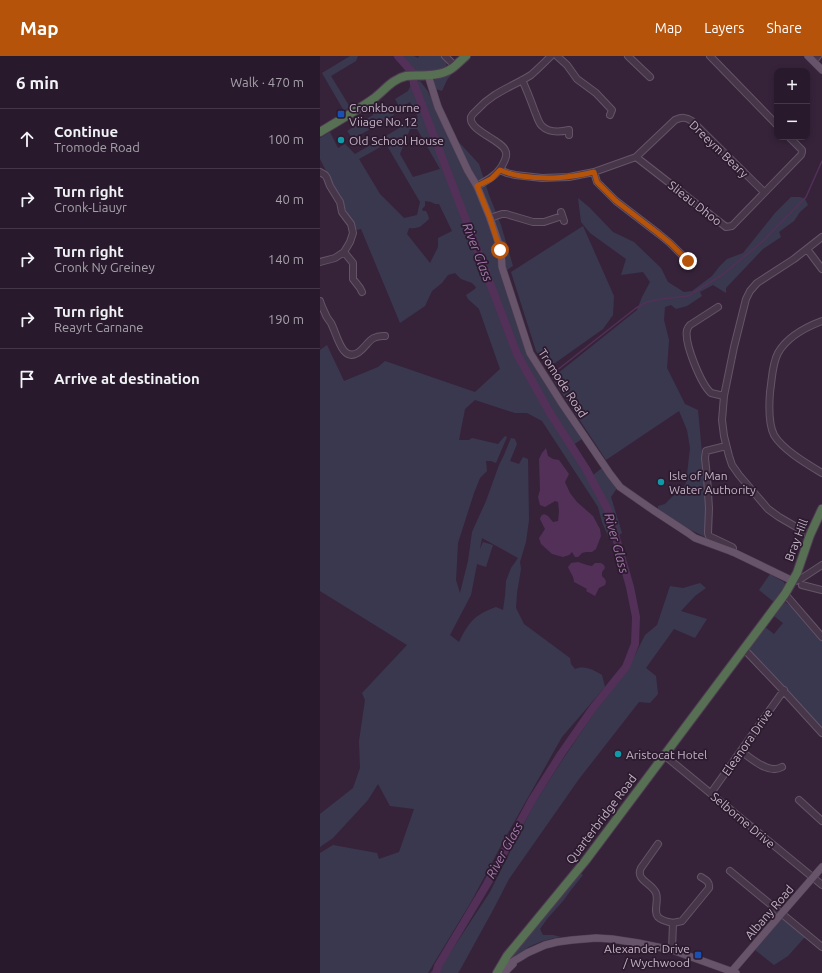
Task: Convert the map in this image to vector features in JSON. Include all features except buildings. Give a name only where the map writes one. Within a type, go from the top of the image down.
[{"type":"highway","points":[[320,132],[372,99],[389,85],[402,77],[447,72],[466,56]]},
{"type":"highway","name":"Bray Hill","points":[[793,581],[810,535],[822,509]]},
{"type":"highway","name":"Quarterbridge Road","points":[[499,972],[507,956],[589,856],[785,594],[793,581]]},
{"type":"main road","points":[[813,58],[822,70]]},
{"type":"main road","name":"Tromode Road","points":[[428,75],[438,107],[468,171],[477,186],[490,218],[500,250],[502,267],[530,353],[617,483],[626,492],[695,538],[733,552],[793,581]]},
{"type":"main road","name":"Albany Road","points":[[733,972],[822,867]]},
{"type":"main road","points":[[499,972],[503,967],[526,953],[545,945],[587,938],[612,939],[672,950],[733,972]]},
{"type":"street","points":[[445,56],[455,66]]},
{"type":"street","points":[[477,186],[491,179],[500,170],[506,151],[503,147],[474,125],[471,120],[471,116],[486,100],[532,74],[551,56]]},
{"type":"street","points":[[557,56],[577,79],[596,93],[613,112]]},
{"type":"street","points":[[628,56],[650,77]]},
{"type":"street","points":[[711,56],[774,122]]},
{"type":"street","points":[[522,80],[541,126],[553,131],[569,131]]},
{"type":"street","name":"Dreeym Beary","points":[[636,157],[675,120],[682,117],[687,118],[764,192]]},
{"type":"street","name":"Slieau Dhoo","points":[[636,157],[726,227],[732,226],[801,155],[802,150],[792,140]]},
{"type":"street","points":[[500,170],[515,175],[542,178],[569,177],[594,172],[636,157]]},
{"type":"street","points":[[320,172],[327,178],[340,202],[342,212],[351,224],[353,230],[353,236],[344,252],[335,258],[320,262]]},
{"type":"street","points":[[594,172],[597,182],[616,201],[659,234],[683,257],[693,264]]},
{"type":"street","points":[[490,218],[506,214],[533,222],[544,222],[563,217]]},
{"type":"street","points":[[810,535],[768,509],[739,475],[732,465],[726,446],[722,420],[724,396],[734,347],[746,299],[750,291],[757,283],[794,259],[822,237]]},
{"type":"street","points":[[807,249],[822,270]]},
{"type":"street","points":[[344,252],[353,263],[354,278],[362,292]]},
{"type":"street","points":[[320,301],[341,346],[347,354],[350,355],[358,353],[369,341],[380,334]]},
{"type":"street","points":[[718,307],[684,328],[692,359],[704,384],[711,393],[724,396]]},
{"type":"street","points":[[822,321],[796,334],[784,345],[778,354],[774,365],[769,404],[774,434],[782,445],[804,463],[822,473]]},
{"type":"street","points":[[726,446],[706,451],[705,458],[710,508],[708,533],[709,536],[732,547],[733,552]]},
{"type":"street","points":[[793,581],[799,580],[822,565]]},
{"type":"street","points":[[802,585],[822,590]]},
{"type":"street","points":[[785,594],[822,637]]},
{"type":"street","points":[[744,649],[784,690],[822,733]]},
{"type":"street","name":"Eleanora Drive","points":[[710,793],[784,690]]},
{"type":"street","points":[[740,750],[765,767],[775,769],[782,767]]},
{"type":"street","name":"Selborne Drive","points":[[664,755],[822,884]]},
{"type":"street","points":[[799,800],[822,821]]},
{"type":"street","points":[[659,844],[641,868],[640,875],[641,878],[656,893],[656,914],[660,919],[673,923],[682,920],[708,888],[708,882],[701,877]]},
{"type":"street","points":[[730,871],[822,947]]},
{"type":"street","points":[[672,950],[673,923]]},
{"type":"shaded area","points":[[350,56],[358,56],[356,61],[331,76],[350,107],[344,111],[322,73]]},
{"type":"shaded area","points":[[394,56],[414,56],[418,58],[419,56],[448,56],[446,67],[435,72],[407,72],[403,65]]},
{"type":"shaded area","points":[[454,71],[447,80],[442,91],[436,89],[434,80]]},
{"type":"shaded area","points":[[420,81],[427,90],[456,139],[479,164],[501,225],[513,266],[501,274],[528,354],[582,439],[573,445],[593,475],[602,468],[617,488],[611,497],[622,533],[610,541],[602,522],[598,507],[542,421],[527,413],[515,413],[475,400],[465,409],[459,440],[469,440],[472,438],[498,444],[505,436],[507,437],[496,463],[486,461],[487,471],[480,478],[458,543],[456,580],[460,593],[468,561],[472,532],[511,438],[515,439],[517,444],[510,461],[519,464],[523,457],[528,459],[529,520],[526,542],[520,562],[521,569],[516,608],[524,624],[570,658],[571,664],[575,669],[586,668],[602,675],[605,687],[562,737],[471,902],[428,973],[320,973],[320,853],[333,845],[377,853],[379,859],[399,852],[414,809],[390,806],[378,784],[368,800],[333,838],[320,847],[320,814],[353,788],[360,768],[359,741],[365,700],[362,693],[407,645],[320,591],[320,350],[327,345],[344,381],[378,367],[385,361],[475,392],[500,369],[479,309],[468,299],[466,295],[476,287],[472,283],[461,279],[455,273],[448,275],[442,283],[432,291],[425,306],[400,323],[361,229],[356,230],[320,159],[320,138],[330,132],[338,148],[345,144],[355,154],[418,117],[410,102],[400,108],[395,99],[408,91],[412,83]],"holes":[[[410,129],[417,129],[440,169],[413,177],[400,154]],[[386,144],[420,202],[417,215],[404,218],[380,194],[359,159]],[[425,201],[439,204],[452,231],[438,238],[438,247],[430,263],[407,234],[409,228],[418,227],[429,219],[426,211],[423,211],[422,209],[425,206]],[[482,538],[518,558],[511,568],[506,581],[503,610],[496,607],[477,616],[469,624],[459,642],[450,635],[471,595],[477,564],[486,567],[493,545],[483,542],[480,549]]]},
{"type":"shaded area","points":[[386,104],[394,115],[353,139],[347,131],[373,115],[373,113]]},
{"type":"shaded area","points":[[791,197],[800,197],[805,199],[808,205],[800,212],[794,221],[779,232],[781,237],[763,249],[726,288],[726,293],[713,285],[700,292],[702,296],[687,306],[676,309],[671,305],[665,307],[664,320],[669,340],[667,368],[685,404],[698,410],[707,506],[705,537],[679,524],[658,509],[658,506],[665,504],[673,496],[681,492],[686,483],[690,448],[687,430],[679,411],[606,460],[552,378],[637,310],[650,282],[643,272],[621,275],[626,259],[590,233],[581,222],[578,198],[589,207],[613,232],[634,242],[661,268],[668,282],[684,292],[692,291],[712,276],[727,259],[743,253],[775,213]]},
{"type":"shaded area","points":[[583,226],[614,296],[613,315],[603,329],[548,368],[536,351],[511,272]]},
{"type":"shaded area","points":[[546,448],[548,456],[559,460],[569,474],[565,482],[570,493],[577,502],[593,516],[600,529],[601,536],[596,549],[592,552],[582,553],[578,557],[575,557],[572,552],[563,557],[552,554],[541,544],[539,538],[545,529],[540,519],[541,516],[544,514],[553,522],[558,521],[559,511],[558,502],[555,501],[545,507],[540,505],[538,497],[540,490],[539,459]]},
{"type":"shaded area","points":[[578,562],[592,566],[595,563],[601,563],[604,565],[605,568],[602,572],[602,576],[606,582],[605,585],[599,588],[595,596],[586,591],[587,589],[574,582],[568,567],[571,563]]},
{"type":"shaded area","points":[[770,574],[784,582],[785,585],[774,602],[759,590]]},
{"type":"shaded area","points":[[700,583],[706,588],[695,596],[681,611],[707,619],[695,638],[674,629],[646,668],[656,676],[658,694],[650,703],[639,702],[579,779],[509,879],[458,973],[430,973],[450,953],[490,892],[534,804],[594,713],[628,669],[645,635],[657,625],[670,586],[683,588]]},
{"type":"shaded area","points":[[785,602],[800,615],[822,641],[822,729],[750,651],[750,645],[765,627],[774,634],[783,623],[774,616]]},
{"type":"shaded area","points":[[579,872],[583,875],[540,929],[543,935],[561,937],[538,943],[522,951],[512,959],[510,958]]},
{"type":"shaded area","points":[[782,918],[805,937],[788,956],[774,965],[755,950]]},
{"type":"waterway","name":"River Glass","points":[[398,56],[412,72],[414,84],[517,354],[550,413],[586,469],[608,510],[630,587],[636,617],[635,644],[626,667],[593,708],[561,754],[532,800],[487,884],[438,966],[436,973]]},
{"type":"waterway","points":[[556,371],[636,308],[647,302],[688,296],[722,275],[763,241],[806,197],[822,161]]},
{"type":"place","name":"Cronkbourne Viiage No.12","points":[[341,114]]},
{"type":"place","name":"Old School House","points":[[341,140]]},
{"type":"place","name":"Isle of Man Water Authority","points":[[661,482]]},
{"type":"place","name":"Aristocat Hotel","points":[[618,754]]},
{"type":"place","name":"Alexander Drive / Wychwood","points":[[698,955]]},
{"type":"route","points":[[500,250],[490,218],[477,186],[491,179],[500,170],[515,175],[542,178],[569,177],[594,172],[597,182],[616,201],[670,243],[688,261]]}]
